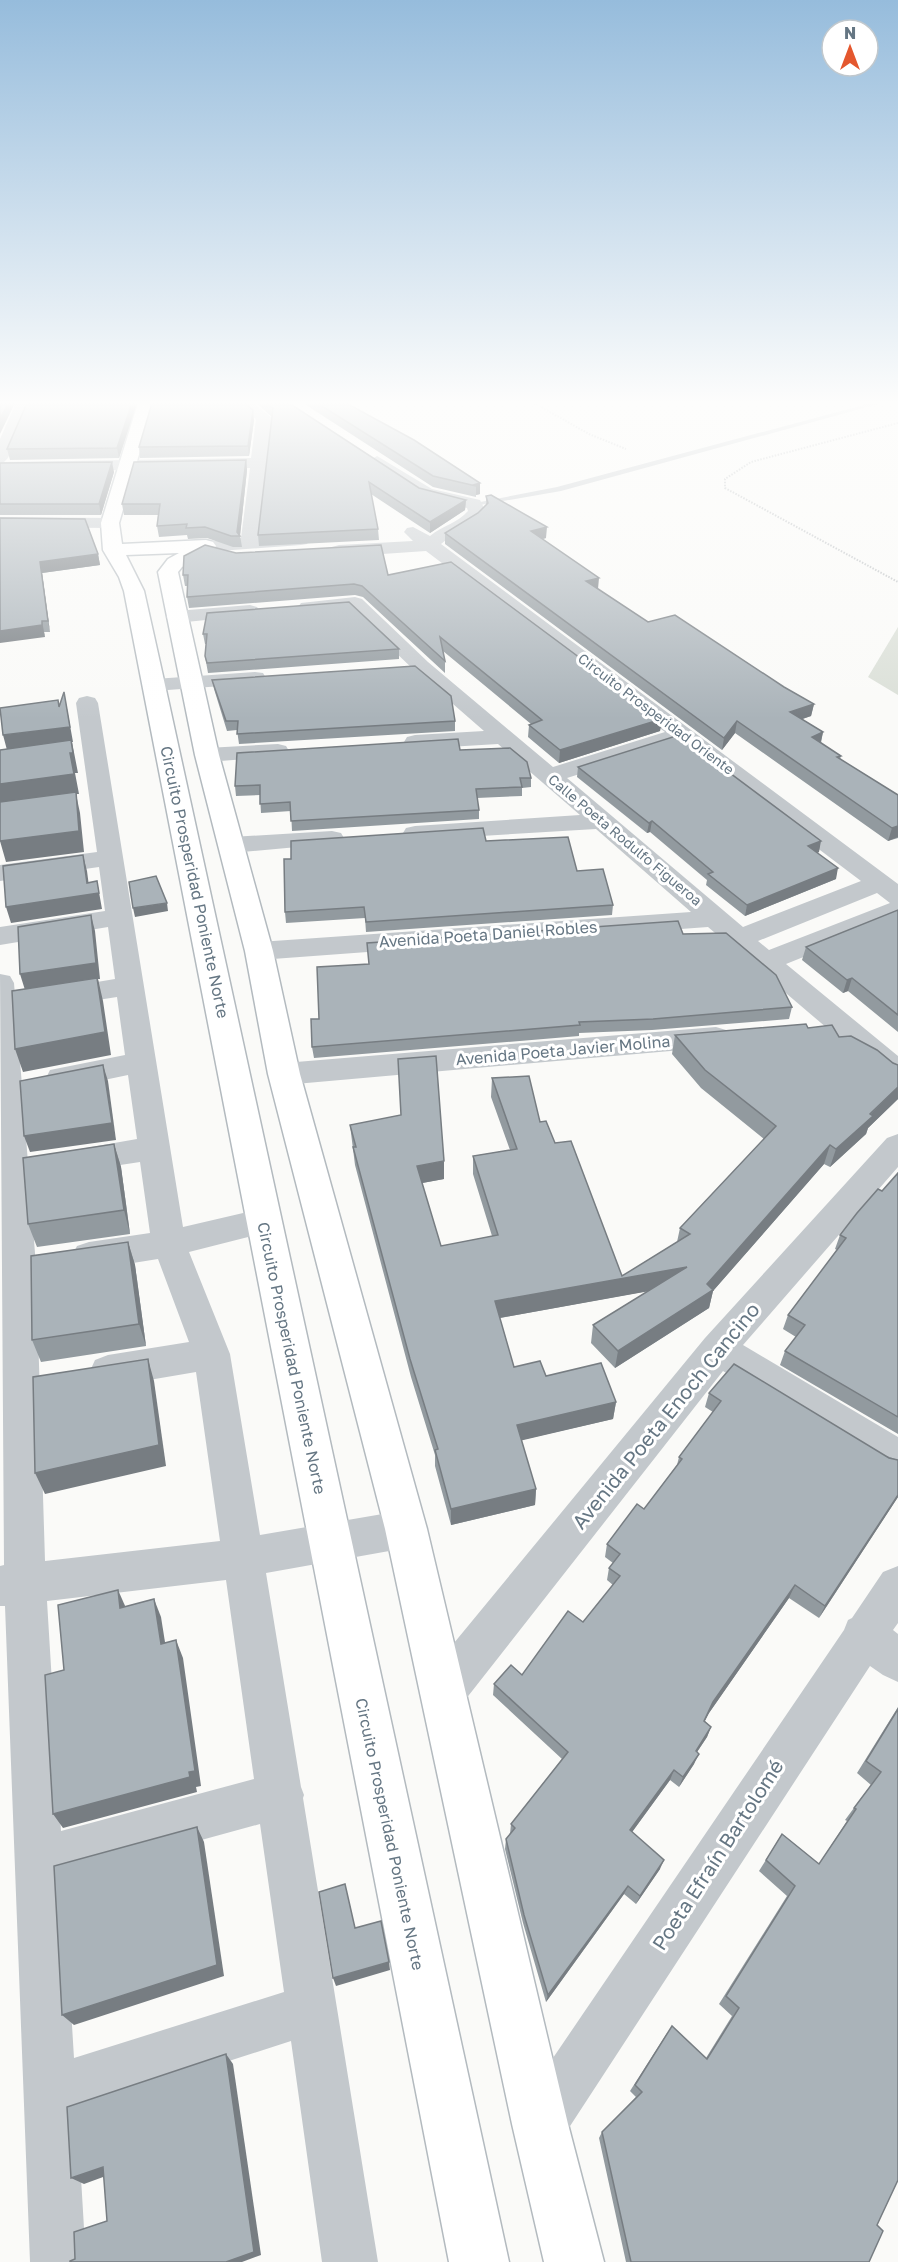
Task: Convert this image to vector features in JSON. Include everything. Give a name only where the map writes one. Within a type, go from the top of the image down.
[{"type":"street","points":[[111,536],[118,509]]},
{"type":"street","points":[[250,543],[253,509]]},
{"type":"street","points":[[206,546],[220,554],[237,556],[421,539],[468,522],[477,512],[476,509]]},
{"type":"street","points":[[0,522],[206,546],[324,538],[421,539]]},
{"type":"street","name":"Circuito Prosperidad Poniente Norte","points":[[111,536],[134,591],[479,2262]]},
{"type":"street","name":"Circuito Prosperidad Oriente","points":[[421,539],[889,890]]},
{"type":"street","points":[[206,546],[174,563],[168,572],[176,617],[193,682],[207,755],[259,951],[284,1074],[405,1529],[540,2124],[574,2262]]},
{"type":"street","name":"Calle Poeta Rodulfo Figueroa","points":[[176,617],[355,603],[410,667],[504,737],[842,1027],[896,1068]]},
{"type":"street","points":[[154,685],[273,676]]},
{"type":"street","points":[[87,703],[82,751],[91,802],[110,858],[121,917],[169,1244],[212,1354],[281,1794],[350,2262]]},
{"type":"street","points":[[550,776],[682,734]]},
{"type":"street","points":[[397,744],[504,737]]},
{"type":"street","points":[[207,755],[302,749]]},
{"type":"street","points":[[387,835],[602,820]]},
{"type":"street","points":[[231,845],[351,837]]},
{"type":"street","points":[[0,873],[110,858]]},
{"type":"street","points":[[740,938],[889,890]]},
{"type":"street","points":[[767,961],[898,909]]},
{"type":"street","points":[[0,936],[121,917]]},
{"type":"street","name":"Avenida Poeta Daniel Robles","points":[[259,951],[716,918]]},
{"type":"street","points":[[58,2262],[39,1862],[12,1585],[51,1379],[19,1266],[33,1166],[8,1088],[16,998],[131,986]]},
{"type":"street","points":[[807,1030],[842,1027]]},
{"type":"street","name":"Avenida Poeta Javier Molina","points":[[284,1074],[747,1035]]},
{"type":"street","points":[[8,1088],[141,1062]]},
{"type":"street","name":"Avenida Poeta Enoch Cancino","points":[[442,1693],[718,1349],[898,1146]]},
{"type":"street","points":[[33,1166],[154,1148]]},
{"type":"street","points":[[19,1266],[169,1244],[264,1221]]},
{"type":"street","points":[[718,1349],[898,1457]]},
{"type":"street","points":[[51,1379],[212,1354]]},
{"type":"street","points":[[12,1585],[243,1558],[405,1529]]},
{"type":"street","name":"Poeta Efraín Bartolomé","points":[[540,2124],[881,1648],[898,1586]]},
{"type":"street","points":[[39,1862],[281,1794]]},
{"type":"street","points":[[50,2092],[312,2009]]},
{"type":"path","points":[[763,509],[898,582]]},
{"type":"shaded area","points":[[898,627],[898,695],[868,677]]},
{"type":"building","points":[[159,509],[240,509],[237,532],[240,536],[231,536],[205,527],[186,528],[187,524],[157,526]]},
{"type":"building","points":[[261,509],[374,509],[378,529],[258,535]]},
{"type":"building","points":[[410,509],[452,509],[430,522]]},
{"type":"building","points":[[482,509],[515,509],[547,527],[531,531],[599,578],[586,581],[648,622],[675,615],[784,687],[814,704],[790,712],[823,732],[812,737],[841,756],[837,757],[898,795],[898,826],[892,828],[737,721],[724,738],[445,533]]},
{"type":"building","points":[[0,518],[85,519],[98,554],[40,562],[48,621],[42,621],[42,625],[0,631]]},
{"type":"building","points":[[205,545],[236,553],[381,545],[388,575],[451,562],[662,719],[560,750],[529,725],[542,720],[440,637],[445,661],[362,586],[354,584],[187,597],[188,575],[183,575],[184,556]]},
{"type":"building","points":[[349,602],[399,649],[207,663],[205,656],[207,634],[203,634],[207,613]]},
{"type":"building","points":[[415,666],[451,696],[455,721],[237,734],[238,721],[226,721],[212,680]]},
{"type":"building","points":[[64,692],[70,727],[3,735],[0,708],[58,700],[59,707]]},
{"type":"building","points":[[679,735],[821,841],[808,846],[838,868],[747,905],[708,874],[713,872],[652,821],[649,823],[578,767]]},
{"type":"building","points":[[458,739],[460,750],[510,748],[527,762],[531,778],[520,778],[522,787],[476,789],[479,810],[291,821],[290,802],[260,804],[260,785],[235,786],[237,753]]},
{"type":"building","points":[[71,740],[73,753],[70,753],[74,774],[0,784],[0,750]]},
{"type":"building","points":[[76,792],[79,831],[0,841],[0,802]]},
{"type":"building","points":[[483,828],[486,841],[568,837],[577,871],[603,869],[613,905],[366,922],[364,907],[285,912],[284,859],[291,859],[291,841]]},
{"type":"building","points":[[83,855],[87,883],[97,881],[99,893],[6,907],[3,866]]},
{"type":"building","points":[[156,876],[167,903],[133,908],[129,882]]},
{"type":"building","points":[[898,910],[898,1015],[852,978],[847,980],[806,947]]},
{"type":"building","points":[[91,915],[96,963],[20,974],[18,927]]},
{"type":"building","points":[[678,921],[683,934],[726,933],[776,975],[792,1007],[653,1019],[579,1022],[580,1025],[312,1047],[311,1019],[319,1019],[317,967],[369,964],[367,943]]},
{"type":"building","points":[[97,978],[105,1032],[15,1049],[12,991]]},
{"type":"building","points":[[806,1024],[808,1028],[832,1025],[839,1037],[851,1036],[877,1050],[898,1065],[898,1087],[870,1114],[873,1116],[836,1149],[830,1145],[707,1284],[713,1290],[618,1351],[593,1325],[687,1267],[495,1301],[514,1367],[540,1361],[546,1376],[601,1363],[616,1402],[517,1425],[536,1489],[451,1509],[435,1450],[438,1449],[410,1359],[353,1147],[356,1147],[350,1125],[401,1115],[398,1059],[436,1056],[444,1161],[417,1166],[441,1246],[498,1235],[473,1156],[517,1149],[492,1078],[529,1076],[540,1122],[546,1121],[555,1143],[571,1141],[622,1276],[690,1234],[680,1228],[776,1126],[705,1070],[675,1035]]},
{"type":"building","points":[[103,1065],[112,1123],[24,1136],[20,1081]]},
{"type":"building","points":[[114,1144],[124,1210],[28,1224],[23,1158]]},
{"type":"building","points":[[898,1173],[898,1417],[785,1351],[805,1325],[788,1315],[846,1238],[840,1235],[857,1213],[878,1189],[882,1191]]},
{"type":"building","points":[[128,1242],[139,1324],[32,1340],[31,1256]]},
{"type":"building","points":[[148,1359],[159,1445],[35,1473],[33,1377]]},
{"type":"building","points":[[734,1364],[889,1458],[898,1460],[898,1495],[825,1606],[795,1585],[713,1702],[704,1721],[711,1727],[696,1751],[699,1754],[683,1777],[674,1770],[630,1830],[664,1860],[640,1896],[628,1886],[548,1995],[524,1915],[506,1839],[515,1828],[511,1824],[568,1752],[494,1684],[511,1665],[522,1675],[568,1611],[583,1622],[620,1576],[609,1568],[620,1554],[607,1544],[637,1504],[644,1509],[682,1459],[679,1457],[721,1401],[709,1393]]},
{"type":"building","points":[[118,1590],[120,1608],[154,1599],[161,1644],[176,1640],[195,1771],[189,1772],[190,1777],[53,1814],[45,1675],[64,1670],[58,1605]]},
{"type":"building","points":[[898,1709],[898,2180],[877,2225],[883,2231],[869,2262],[631,2262],[602,2132],[642,2092],[635,2085],[672,2026],[707,2059],[739,2008],[726,1996],[795,1886],[766,1860],[782,1834],[819,1864],[856,1809],[854,1808],[881,1772],[866,1761]]},
{"type":"building","points":[[197,1827],[217,1965],[62,2015],[54,1866]]},
{"type":"building","points":[[345,1884],[355,1928],[381,1921],[389,1962],[333,1978],[319,1892]]},
{"type":"building","points":[[226,2054],[254,2252],[226,2262],[70,2262],[75,2259],[74,2232],[107,2221],[103,2167],[71,2178],[67,2107]]}]
